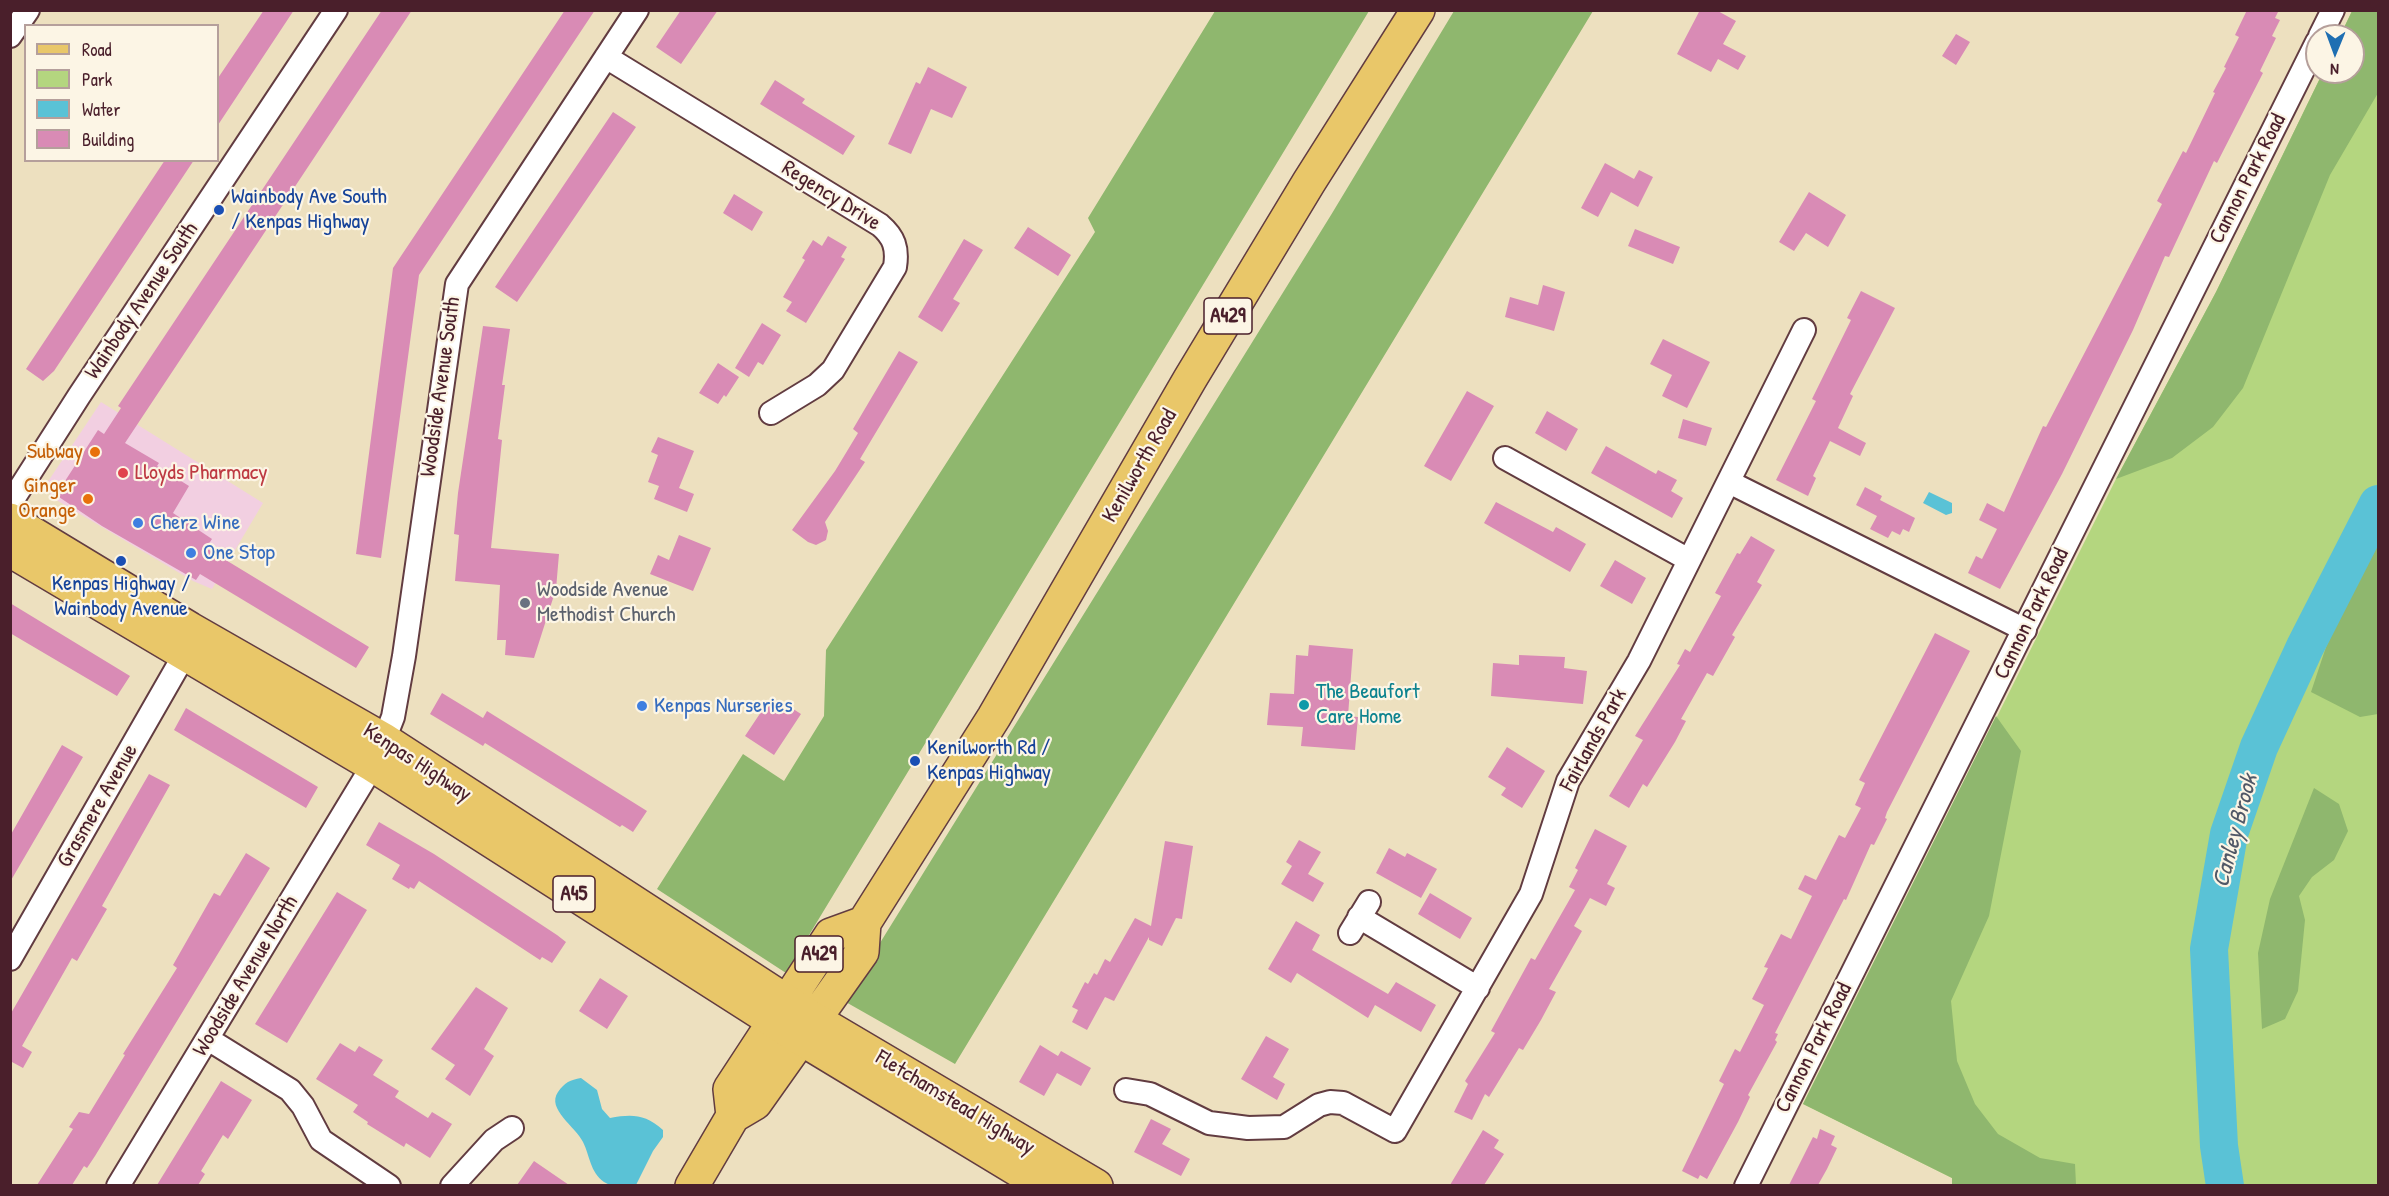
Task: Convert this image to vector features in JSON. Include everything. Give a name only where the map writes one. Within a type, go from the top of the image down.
[{"type":"main road","name":"Kenilworth Road","points":[[692,1185],[733,1116],[730,1089],[862,952],[864,923],[994,717],[1190,379],[1309,182],[1418,10]]},
{"type":"main road","name":"Kenpas Highway","points":[[10,520],[190,629],[378,753],[795,1021]]},
{"type":"main road","name":"Kenpas Highway","points":[[10,550],[186,652],[378,753]]},
{"type":"main road","name":"Fletchamstead Highway","points":[[795,1021],[1045,1185]]},
{"type":"main road","name":"Fletchamstead Highway","points":[[795,1021],[1096,1185]]},
{"type":"street","points":[[10,36],[28,10]]},
{"type":"street","name":"Wainbody Avenue South","points":[[10,504],[79,396],[336,10]]},
{"type":"street","name":"Woodside Avenue South","points":[[378,753],[393,717],[404,656],[457,284],[637,10]]},
{"type":"street","points":[[2326,24],[2333,10]]},
{"type":"street","name":"Regency Drive","points":[[606,57],[880,225],[894,240],[897,256],[895,267],[833,370],[817,385],[771,413]]},
{"type":"street","name":"Cannon Park Road","points":[[1746,1185],[2305,66]]},
{"type":"street","name":"Fairlands Park","points":[[1126,1090],[1150,1094],[1209,1123],[1271,1129],[1284,1127],[1319,1105],[1330,1102],[1343,1103],[1395,1131],[1531,894],[1568,781],[1639,660],[1804,330]]},
{"type":"street","points":[[1505,459],[1689,560]]},
{"type":"street","points":[[1729,482],[2025,630]]},
{"type":"street","name":"Grasmere Avenue","points":[[10,959],[186,652]]},
{"type":"street","name":"Woodside Avenue North","points":[[118,1185],[208,1039],[378,753]]},
{"type":"street","points":[[1359,917],[1478,988]]},
{"type":"street","points":[[208,1039],[290,1090],[303,1106],[321,1140],[389,1185]]},
{"type":"street","points":[[452,1185],[494,1140],[512,1128]]},
{"type":"shaded area","points":[[101,402],[263,503],[212,589],[193,581],[53,498],[45,486]]},
{"type":"green space","points":[[1215,11],[1369,11],[786,973],[657,889],[743,754],[784,781],[824,716],[826,650],[1095,232],[1088,218]]},
{"type":"green space","points":[[1454,11],[1593,11],[955,1064],[844,1001],[1331,215]]},
{"type":"green space","points":[[2352,11],[2378,11],[2378,1185],[1952,1185],[1952,1178],[1803,1104],[2116,479],[2216,292],[2317,84],[2365,84],[2365,24],[2346,24]]},
{"type":"green space","points":[[2352,11],[2378,11],[2378,93],[2330,175],[2243,388],[2213,427],[2172,458],[2116,479],[2216,292],[2317,84],[2365,84],[2365,24],[2346,24]]},
{"type":"green space","points":[[2378,532],[2378,714],[2360,717],[2311,692],[2326,647]]},
{"type":"green space","points":[[1996,716],[2021,751],[1989,916],[1951,1001],[1957,1061],[1975,1104],[1998,1134],[2040,1158],[2075,1164],[2076,1185],[1952,1185],[1952,1178],[1803,1104]]},
{"type":"green space","points":[[2314,788],[2339,804],[2348,831],[2334,860],[2312,877],[2299,896],[2305,920],[2298,991],[2285,1019],[2262,1029],[2258,953],[2270,899]]},
{"type":"water","points":[[1929,492],[1952,503],[1952,513],[1946,515],[1923,503]]},
{"type":"water","points":[[581,1078],[597,1090],[602,1109],[610,1118],[638,1116],[663,1130],[663,1137],[653,1151],[636,1185],[611,1185],[599,1178],[593,1169],[583,1142],[559,1111],[555,1098],[558,1092],[568,1082]]},
{"type":"building","points":[[264,10],[294,10],[219,123],[219,77]]},
{"type":"building","points":[[382,10],[412,10],[125,443],[159,463],[157,466],[189,486],[173,513],[212,539],[206,548],[369,647],[356,668],[200,574],[196,580],[102,526],[56,495],[98,430],[104,434],[121,408],[118,406]]},
{"type":"building","points":[[565,10],[595,10],[419,275],[381,558],[356,554],[393,268]]},
{"type":"building","points":[[681,10],[718,10],[681,64],[656,47]]},
{"type":"building","points":[[1700,10],[1716,10],[1736,21],[1723,44],[1746,56],[1738,70],[1718,59],[1711,72],[1677,54]]},
{"type":"building","points":[[2247,10],[2279,10],[2275,18],[2280,20],[2272,36],[2276,38],[2260,71],[2263,73],[2217,163],[2214,161],[2169,257],[2165,256],[2133,330],[2062,474],[2000,589],[1968,573],[1976,556],[1982,559],[1997,529],[1979,520],[1987,503],[2004,512],[2043,426],[2046,427],[2162,204],[2157,201],[2183,151],[2186,153],[2215,93],[2213,92],[2239,37],[2235,35]]},
{"type":"building","points":[[1956,34],[1970,42],[1956,65],[1942,56]]},
{"type":"building","points":[[928,67],[967,87],[952,118],[931,109],[911,154],[888,144],[916,82],[920,84]]},
{"type":"building","points":[[775,80],[805,99],[802,103],[855,136],[843,155],[760,104]]},
{"type":"building","points":[[613,112],[636,127],[517,302],[495,287]]},
{"type":"building","points":[[164,162],[193,162],[54,371],[43,381],[26,369]]},
{"type":"building","points":[[1605,163],[1634,179],[1639,170],[1653,177],[1638,207],[1611,192],[1598,217],[1581,208]]},
{"type":"building","points":[[1809,192],[1846,215],[1828,247],[1806,233],[1794,251],[1779,242]]},
{"type":"building","points":[[734,194],[763,212],[752,231],[723,213]]},
{"type":"building","points":[[1028,227],[1071,255],[1058,276],[1014,248]]},
{"type":"building","points":[[1635,229],[1680,247],[1673,264],[1628,246]]},
{"type":"building","points":[[828,236],[847,247],[841,257],[845,259],[806,323],[786,311],[792,302],[783,297],[805,260],[802,258],[813,240],[822,246]]},
{"type":"building","points":[[964,239],[983,250],[953,299],[960,303],[942,332],[918,317]]},
{"type":"building","points":[[1543,285],[1565,292],[1554,331],[1505,317],[1510,297],[1538,305]]},
{"type":"building","points":[[1861,291],[1895,308],[1850,394],[1853,396],[1838,428],[1866,443],[1860,456],[1830,441],[1813,476],[1816,478],[1808,496],[1776,480],[1816,401],[1812,399],[1851,320],[1847,318]]},
{"type":"building","points":[[762,323],[781,335],[763,365],[758,362],[749,377],[735,368]]},
{"type":"building","points":[[483,326],[510,329],[502,385],[505,385],[498,439],[502,440],[491,548],[559,554],[556,589],[534,658],[505,655],[506,640],[497,640],[500,585],[455,581],[459,535],[454,534],[458,493]]},
{"type":"building","points":[[1663,339],[1710,362],[1687,408],[1662,396],[1672,375],[1650,364]]},
{"type":"building","points":[[899,351],[918,362],[860,459],[865,462],[825,522],[828,531],[826,540],[816,545],[808,542],[792,530],[835,471],[858,433],[853,429]]},
{"type":"building","points":[[718,363],[739,377],[726,397],[724,395],[718,404],[699,393]]},
{"type":"building","points":[[1467,391],[1494,406],[1451,481],[1424,466]]},
{"type":"building","points":[[1547,411],[1578,429],[1566,451],[1535,433]]},
{"type":"building","points":[[1683,419],[1712,428],[1706,446],[1678,438]]},
{"type":"building","points":[[658,437],[694,451],[679,488],[694,494],[687,512],[654,499],[659,486],[648,482],[658,455],[651,452]]},
{"type":"building","points":[[1606,446],[1656,474],[1658,470],[1677,480],[1671,491],[1683,498],[1672,518],[1591,473]]},
{"type":"building","points":[[1865,487],[1882,496],[1880,500],[1915,518],[1909,532],[1903,529],[1900,535],[1892,531],[1888,538],[1870,529],[1877,516],[1856,505]]},
{"type":"building","points":[[1496,502],[1553,532],[1556,527],[1586,544],[1570,572],[1484,523]]},
{"type":"building","points":[[679,535],[711,548],[693,591],[650,574],[658,555],[669,560]]},
{"type":"building","points":[[1751,536],[1775,550],[1757,582],[1762,585],[1732,635],[1735,637],[1713,676],[1707,673],[1681,719],[1686,721],[1675,742],[1647,787],[1643,784],[1629,808],[1609,796],[1643,740],[1635,736],[1680,665],[1677,664],[1685,649],[1690,652],[1721,596],[1715,593],[1737,553],[1740,554]]},
{"type":"building","points":[[1615,560],[1646,578],[1632,604],[1600,586]]},
{"type":"building","points":[[10,603],[130,676],[117,696],[10,633]]},
{"type":"building","points":[[1935,633],[1970,651],[1887,812],[1885,818],[1887,819],[1874,845],[1871,844],[1846,900],[1844,899],[1775,1033],[1778,1034],[1775,1040],[1777,1042],[1748,1095],[1750,1097],[1738,1122],[1707,1179],[1700,1175],[1698,1179],[1682,1171],[1724,1084],[1719,1081],[1735,1049],[1740,1052],[1764,1005],[1752,999],[1768,968],[1764,967],[1781,934],[1791,939],[1812,896],[1798,889],[1805,875],[1816,880],[1839,835],[1845,838],[1861,808],[1855,805],[1865,783],[1859,780]]},
{"type":"building","name":"The Beaufort Care Home","points":[[1309,645],[1353,649],[1348,716],[1358,717],[1355,750],[1301,746],[1303,727],[1267,725],[1270,693],[1294,694],[1296,655],[1308,656]]},
{"type":"building","points":[[1519,655],[1565,657],[1564,668],[1587,671],[1583,704],[1491,696],[1493,663],[1519,665]]},
{"type":"building","points":[[442,693],[483,718],[487,711],[647,811],[633,832],[622,825],[620,827],[485,743],[483,746],[430,714]]},
{"type":"building","points":[[769,700],[784,709],[787,705],[801,714],[774,755],[745,736]]},
{"type":"building","points":[[186,708],[318,787],[306,808],[174,730]]},
{"type":"building","points":[[62,745],[83,757],[10,882],[10,836]]},
{"type":"building","points":[[1507,747],[1545,771],[1522,808],[1501,795],[1506,788],[1488,777]]},
{"type":"building","points":[[149,774],[170,785],[102,906],[107,909],[77,961],[72,958],[22,1046],[32,1052],[23,1068],[12,1062],[10,1065],[10,1015]]},
{"type":"building","points":[[379,822],[434,854],[566,942],[552,963],[542,957],[540,960],[419,881],[414,889],[410,887],[409,889],[392,879],[400,865],[366,845]]},
{"type":"building","points":[[1595,829],[1627,846],[1607,884],[1615,888],[1606,906],[1590,898],[1574,926],[1582,931],[1549,989],[1556,992],[1523,1050],[1519,1048],[1489,1097],[1485,1094],[1472,1120],[1454,1112],[1468,1084],[1465,1081],[1495,1033],[1491,1031],[1531,958],[1535,960],[1575,890],[1569,887],[1578,870],[1575,868]]},
{"type":"building","points":[[1299,840],[1321,852],[1308,874],[1324,883],[1313,902],[1281,884],[1292,866],[1286,862]]},
{"type":"building","points":[[1165,841],[1193,846],[1182,919],[1176,918],[1162,946],[1149,940],[1149,937],[1114,1001],[1105,997],[1087,1030],[1072,1022],[1078,1010],[1072,1007],[1085,982],[1088,984],[1094,973],[1097,975],[1105,959],[1110,962],[1135,918],[1151,926]]},
{"type":"building","points":[[1389,848],[1405,857],[1407,853],[1437,869],[1421,898],[1376,873]]},
{"type":"building","points":[[246,853],[270,868],[95,1156],[87,1168],[84,1166],[72,1185],[37,1185],[73,1129],[69,1127],[79,1112],[89,1114],[125,1055],[123,1054],[177,968],[173,965],[214,893],[220,896]]},
{"type":"building","points":[[337,892],[367,910],[287,1043],[255,1024]]},
{"type":"building","points":[[1430,893],[1472,918],[1460,939],[1418,914]]},
{"type":"building","points":[[1296,921],[1320,935],[1312,950],[1388,994],[1396,982],[1436,1005],[1421,1032],[1375,1005],[1368,1018],[1297,973],[1291,983],[1268,969]]},
{"type":"building","points":[[600,978],[628,996],[607,1029],[579,1011]]},
{"type":"building","points":[[476,987],[508,1008],[484,1049],[494,1056],[470,1096],[445,1079],[455,1065],[431,1049]]},
{"type":"building","points":[[1266,1036],[1289,1049],[1273,1077],[1285,1084],[1277,1100],[1241,1079]]},
{"type":"building","points":[[340,1043],[355,1052],[359,1046],[383,1060],[373,1075],[399,1091],[395,1097],[428,1118],[432,1112],[452,1124],[430,1158],[406,1143],[404,1147],[367,1124],[368,1122],[353,1112],[358,1105],[316,1079]]},
{"type":"building","points":[[1040,1045],[1058,1056],[1061,1051],[1091,1068],[1081,1086],[1057,1073],[1044,1096],[1019,1082]]},
{"type":"building","points":[[221,1081],[252,1100],[228,1139],[223,1135],[201,1171],[205,1174],[198,1185],[157,1185]]},
{"type":"building","points":[[1151,1119],[1171,1129],[1162,1144],[1190,1159],[1181,1176],[1134,1152]]},
{"type":"building","points":[[1820,1129],[1835,1136],[1831,1145],[1837,1148],[1827,1169],[1818,1185],[1789,1185],[1813,1137],[1817,1139]]},
{"type":"building","points":[[1483,1130],[1499,1140],[1494,1148],[1504,1154],[1484,1185],[1450,1185]]},
{"type":"building","points":[[534,1161],[569,1185],[517,1185]]},
{"type":"waterway","name":"Canley Brook","points":[[2225,1186],[2219,1146],[2209,949],[2229,834],[2259,747],[2305,647],[2378,504]]},
{"type":"place","name":"Wainbody Ave South / Kenpas Highway","points":[[219,210]]},
{"type":"place","name":"Subway","points":[[95,452]]},
{"type":"place","name":"Lloyds Pharmacy","points":[[123,473]]},
{"type":"place","name":"Ginger Orange","points":[[88,499]]},
{"type":"place","name":"Cherz Wine","points":[[138,523]]},
{"type":"place","name":"One Stop","points":[[191,553]]},
{"type":"place","name":"Kenpas Highway / Wainbody Avenue","points":[[121,561]]},
{"type":"place","name":"Woodside Avenue Methodist Church","points":[[525,603]]},
{"type":"place","name":"The Beaufort Care Home","points":[[1304,705]]},
{"type":"place","name":"Kenpas Nurseries","points":[[642,706]]},
{"type":"place","name":"Kenilworth Rd / Kenpas Highway","points":[[915,761]]}]
